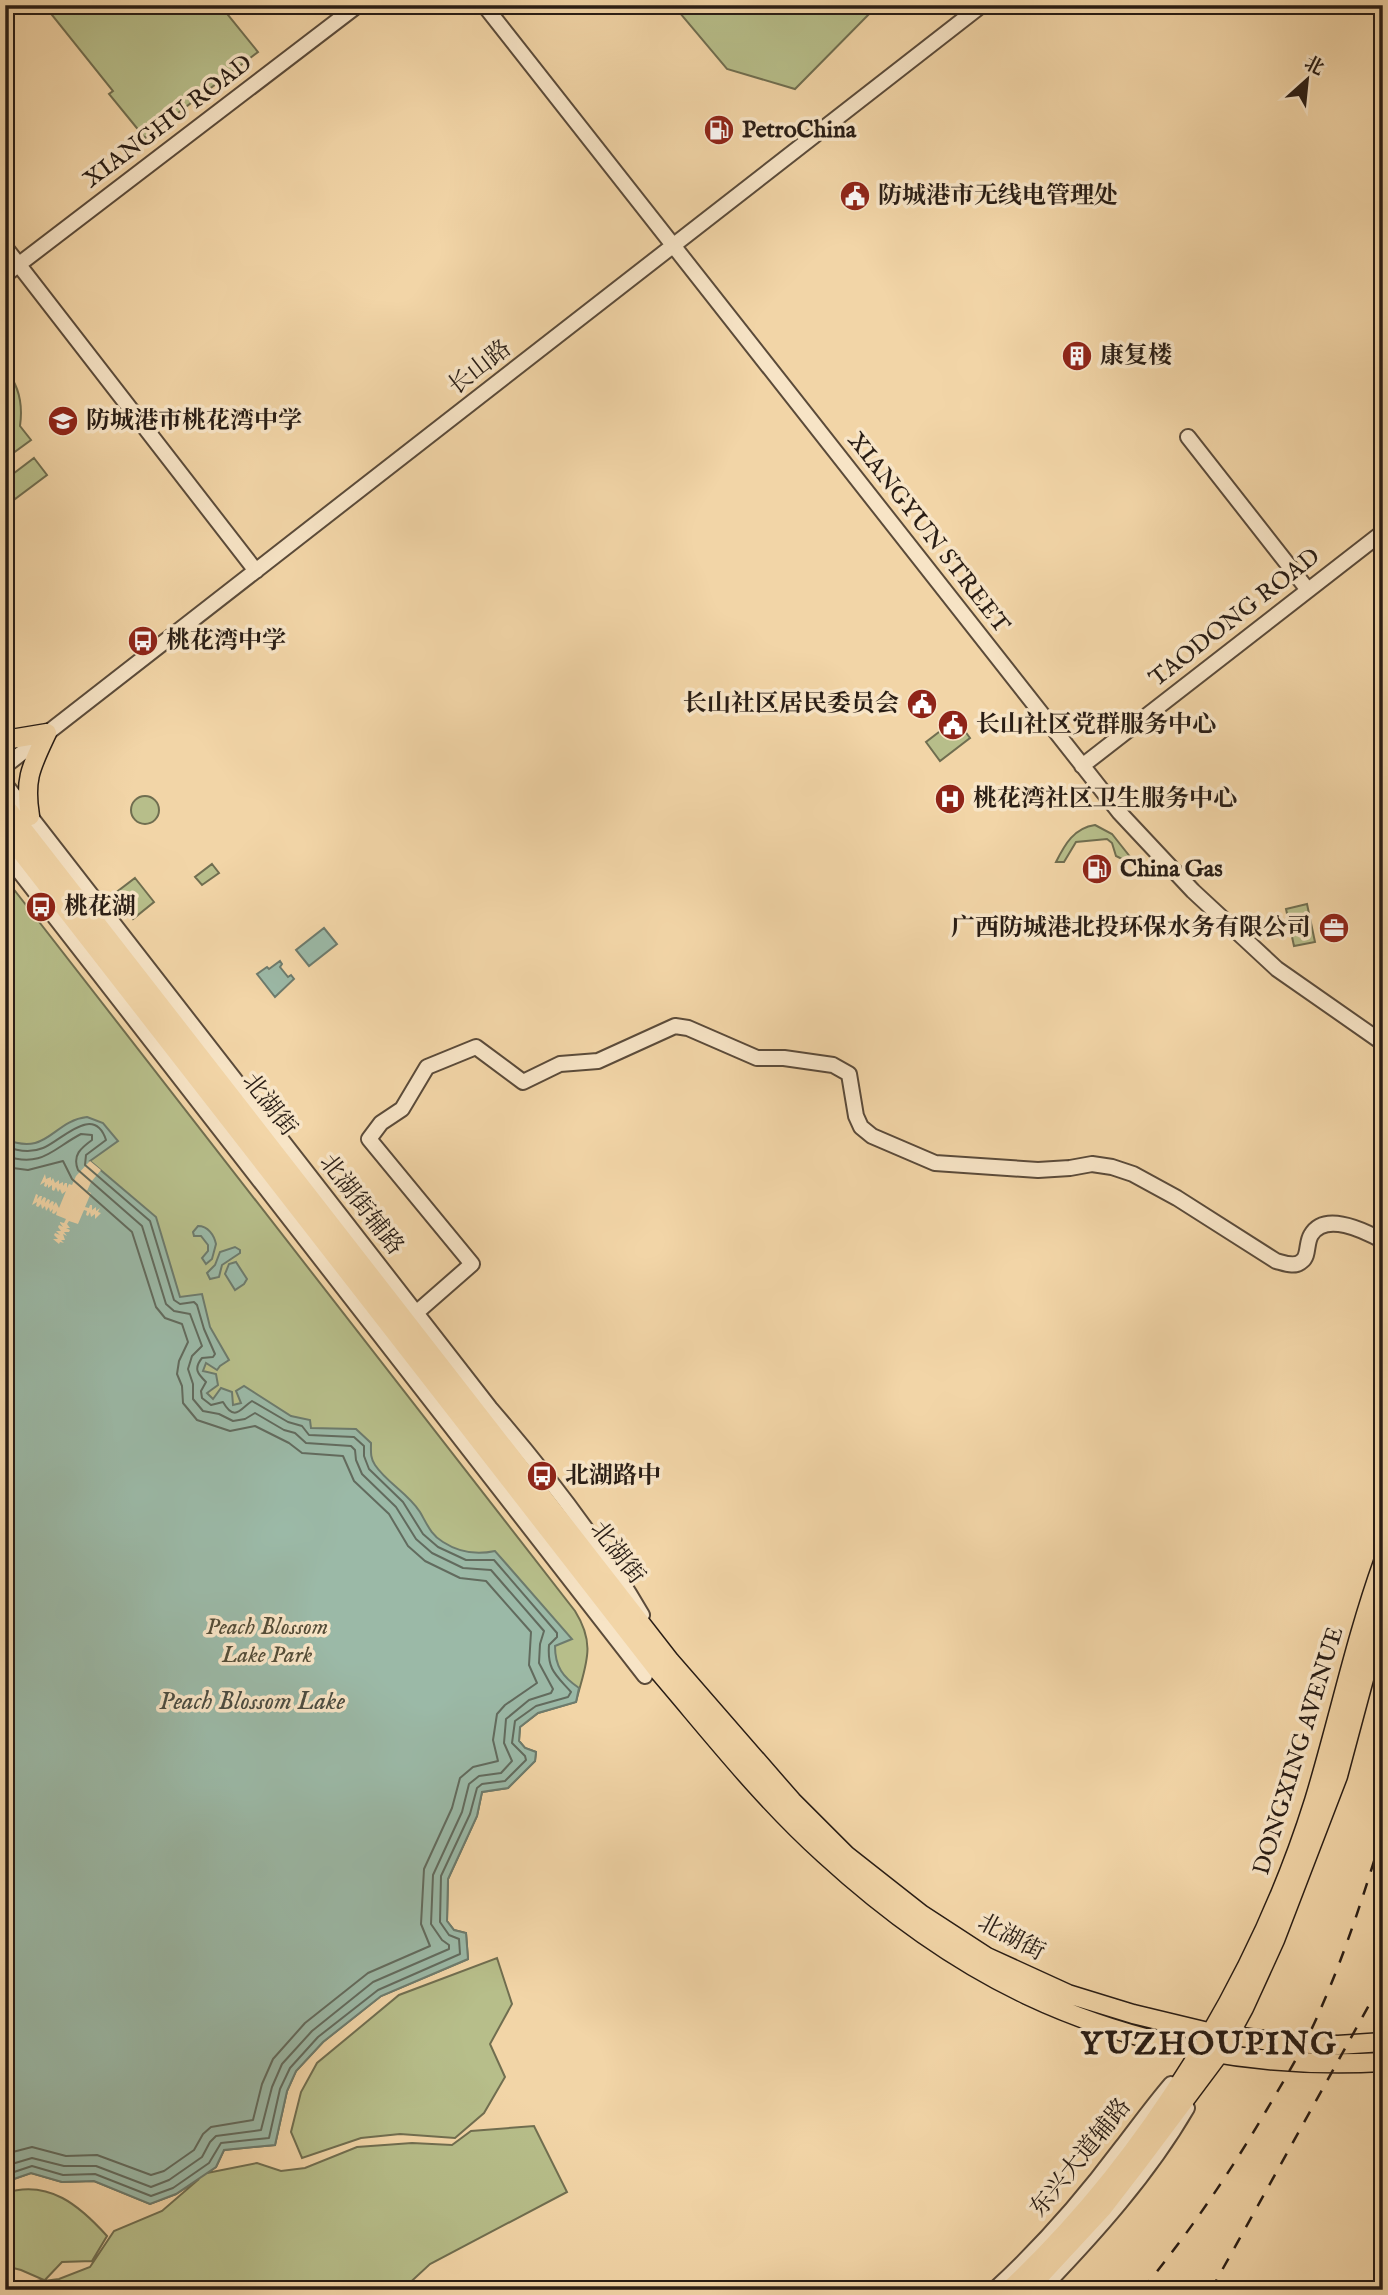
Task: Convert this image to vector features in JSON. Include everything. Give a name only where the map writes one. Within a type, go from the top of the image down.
[{"type":"main road","points":[[5,740],[47,733]]},
{"type":"main road","points":[[30,816],[26,791],[31,767],[47,733]]},
{"type":"main road","name":"北湖街","points":[[5,806],[127,952],[443,1358],[670,1661],[792,1801],[846,1855],[921,1914],[987,1956],[1068,1994],[1133,2014],[1220,2034],[1285,2043],[1338,2045],[1383,2042]]},
{"type":"main road","name":"北湖街","points":[[5,831],[660,1674],[761,1791],[823,1853],[891,1910],[965,1962],[1027,1995],[1092,2022],[1200,2052],[1277,2061],[1380,2064]]},
{"type":"main road","name":"DONGXING AVENUE","points":[[1027,2290],[1102,2209],[1219,2054],[1220,2034],[1230,2003],[1288,1874],[1313,1802],[1383,1562]]},
{"type":"main road","name":"DONGXING AVENUE","points":[[1009,2290],[1040,2273],[1064,2232],[1129,2154],[1200,2052],[1220,2034],[1275,1940],[1338,1776],[1383,1608]]},
{"type":"street","name":"XIANGHU ROAD","points":[[5,275],[358,5]]},
{"type":"street","name":"XIANGYUN STREET","points":[[484,5],[1119,812],[1161,858],[1277,969],[1383,1043]]},
{"type":"street","name":"长山路","points":[[5,766],[982,5]]},
{"type":"street","points":[[5,247],[256,571]]},
{"type":"street","points":[[1188,437],[1308,590]]},
{"type":"street","name":"TAODONG ROAD","points":[[1082,766],[1383,532]]},
{"type":"street","points":[[5,784],[127,952]]},
{"type":"street","points":[[5,853],[645,1676]]},
{"type":"street","points":[[416,1313],[472,1264],[369,1139],[381,1123],[402,1109],[427,1067],[476,1047],[523,1082],[560,1064],[598,1061],[675,1026],[688,1028],[757,1058],[784,1058],[833,1065],[849,1074],[856,1116],[861,1127],[872,1136],[934,1163],[1038,1170],[1093,1164],[1112,1167],[1133,1174],[1177,1198],[1284,1264],[1295,1265],[1302,1262],[1311,1235],[1320,1226],[1333,1223],[1367,1232],[1383,1241]]},
{"type":"street","name":"北湖街辅路","points":[[351,1240],[416,1313],[443,1358]]},
{"type":"street","name":"东兴大道辅路","points":[[1040,2273],[1072,2208],[1148,2110],[1200,2052]]},
{"type":"street","name":"东兴大道辅路","points":[[994,2290],[1040,2273],[1109,2215],[1175,2128],[1219,2054]]},
{"type":"street","points":[[1139,2161],[1175,2128]]},
{"type":"street","points":[[1064,2232],[1072,2208]]},
{"type":"green space","points":[[44,5],[220,5],[258,52],[145,138],[109,94],[113,91]]},
{"type":"green space","points":[[679,5],[878,5],[795,89],[727,69],[679,12]]},
{"type":"green space","points":[[5,369],[19,396],[20,426],[31,440],[5,459],[5,431],[9,412],[5,393]]},
{"type":"green space","points":[[34,458],[47,475],[15,499],[5,486],[5,480]]},
{"type":"green space","points":[[956,719],[970,738],[940,761],[926,742]]},
{"type":"green space","points":[[145,796],[155,800],[159,810],[155,820],[145,824],[135,820],[131,810],[135,800]]},
{"type":"green space","points":[[1095,825],[1112,834],[1135,863],[1116,856],[1112,843],[1107,839],[1076,842],[1064,862],[1056,862],[1076,833]]},
{"type":"green space","points":[[212,864],[219,873],[202,885],[195,877]]},
{"type":"green space","name":"Peach Blossom Lake","points":[[5,878],[575,1611],[586,1635],[587,1656],[576,1702],[538,1713],[520,1727],[519,1741],[525,1748],[536,1752],[535,1761],[508,1788],[482,1792],[477,1816],[448,1879],[447,1921],[454,1930],[466,1933],[468,1959],[381,1996],[323,2042],[296,2071],[287,2091],[275,2145],[224,2150],[216,2167],[207,2173],[257,2163],[281,2171],[305,2168],[357,2147],[412,2143],[452,2145],[471,2131],[534,2126],[567,2192],[430,2264],[402,2290],[5,2290],[13,2284],[44,2280],[5,2266],[5,2193],[36,2190],[62,2198],[86,2215],[107,2236],[92,2261],[62,2262],[44,2281],[59,2279],[90,2267],[114,2231],[162,2211],[199,2179],[176,2194],[150,2204],[94,2181],[62,2182],[31,2173],[5,2182]]},
{"type":"green space","points":[[135,878],[154,902],[133,919],[114,894]]},
{"type":"green space","points":[[1307,904],[1315,942],[1294,946],[1286,909]]},
{"type":"green space","points":[[497,1958],[512,2004],[490,2044],[505,2077],[484,2113],[455,2138],[400,2134],[361,2138],[302,2158],[291,2132],[301,2092],[317,2063],[399,1995]]},
{"type":"water","points":[[324,928],[337,944],[309,966],[296,950]]},
{"type":"water","points":[[280,961],[280,967],[288,977],[291,975],[294,979],[275,997],[257,974]]},
{"type":"water","name":"Peach Blossom Lake","points":[[87,1117],[103,1123],[118,1141],[90,1161],[156,1217],[180,1297],[202,1294],[210,1327],[229,1360],[217,1370],[206,1363],[203,1371],[216,1374],[218,1385],[207,1393],[213,1399],[221,1388],[232,1392],[233,1405],[241,1403],[236,1391],[244,1386],[291,1416],[310,1420],[311,1428],[356,1429],[371,1443],[375,1465],[415,1505],[435,1536],[462,1551],[495,1551],[572,1639],[555,1646],[556,1660],[568,1680],[579,1688],[576,1702],[538,1713],[520,1727],[519,1741],[525,1748],[536,1752],[535,1761],[508,1788],[482,1792],[477,1816],[448,1879],[447,1921],[454,1930],[466,1933],[468,1959],[381,1996],[323,2042],[296,2071],[287,2091],[275,2145],[224,2150],[216,2167],[176,2194],[150,2204],[94,2181],[62,2182],[31,2173],[5,2182],[5,1139],[31,1144],[41,1141],[75,1120]]},
{"type":"water","points":[[198,1226],[210,1232],[216,1244],[212,1259],[206,1264],[202,1258],[208,1251],[208,1245],[201,1236],[194,1236],[193,1232]]},
{"type":"water","points":[[235,1247],[240,1253],[222,1265],[219,1277],[210,1279],[207,1273],[215,1265],[220,1252]]},
{"type":"water","points":[[236,1262],[247,1279],[235,1290],[225,1274],[229,1264]]},
{"type":"pier","points":[[90,1161],[101,1170],[87,1191],[91,1193],[85,1207],[92,1205],[92,1210],[96,1207],[96,1211],[100,1208],[98,1212],[101,1213],[95,1219],[95,1214],[91,1217],[90,1212],[88,1216],[84,1210],[78,1224],[69,1221],[67,1224],[70,1228],[66,1228],[70,1230],[64,1232],[67,1236],[63,1234],[65,1240],[61,1240],[64,1243],[59,1244],[53,1239],[58,1239],[54,1235],[60,1235],[56,1231],[61,1231],[58,1227],[63,1227],[60,1222],[64,1223],[66,1219],[56,1215],[57,1211],[52,1213],[53,1209],[50,1212],[49,1207],[46,1211],[41,1204],[36,1206],[37,1202],[32,1205],[36,1194],[37,1199],[42,1196],[41,1201],[44,1197],[45,1203],[48,1199],[49,1204],[54,1202],[53,1206],[56,1202],[59,1208],[66,1191],[62,1194],[56,1187],[54,1191],[52,1185],[48,1188],[48,1184],[44,1186],[45,1182],[40,1185],[45,1174],[46,1179],[51,1177],[51,1181],[53,1178],[55,1183],[59,1180],[59,1184],[63,1182],[63,1186],[67,1183],[67,1188]]},
{"type":"railway","points":[[1142,2290],[1223,2180],[1302,2047],[1339,1965],[1383,1832]]},
{"type":"railway","points":[[1211,2290],[1383,1980]]},
{"type":"place","name":"PetroChina","points":[[719,130]]},
{"type":"place","name":"防城港市无线电管理处","points":[[855,196]]},
{"type":"place","name":"康复楼","points":[[1077,356]]},
{"type":"place","name":"防城港市桃花湾中学","points":[[63,421]]},
{"type":"place","name":"桃花湾中学","points":[[143,641]]},
{"type":"place","name":"长山社区居民委员会","points":[[922,704]]},
{"type":"place","name":"长山社区党群服务中心","points":[[953,725]]},
{"type":"place","name":"桃花湾社区卫生服务中心","points":[[950,799]]},
{"type":"place","name":"China Gas","points":[[1097,869]]},
{"type":"place","name":"桃花湖","points":[[41,907]]},
{"type":"place","name":"广西防城港北投环保水务有限公司","points":[[1334,928]]},
{"type":"place","name":"北湖路中","points":[[542,1476]]},
{"type":"district","name":"YUZHOUPING","points":[[1209,2045]]},
{"type":"park label","name":"Peach Blossom Lake Park","points":[[267,1641]]}]
